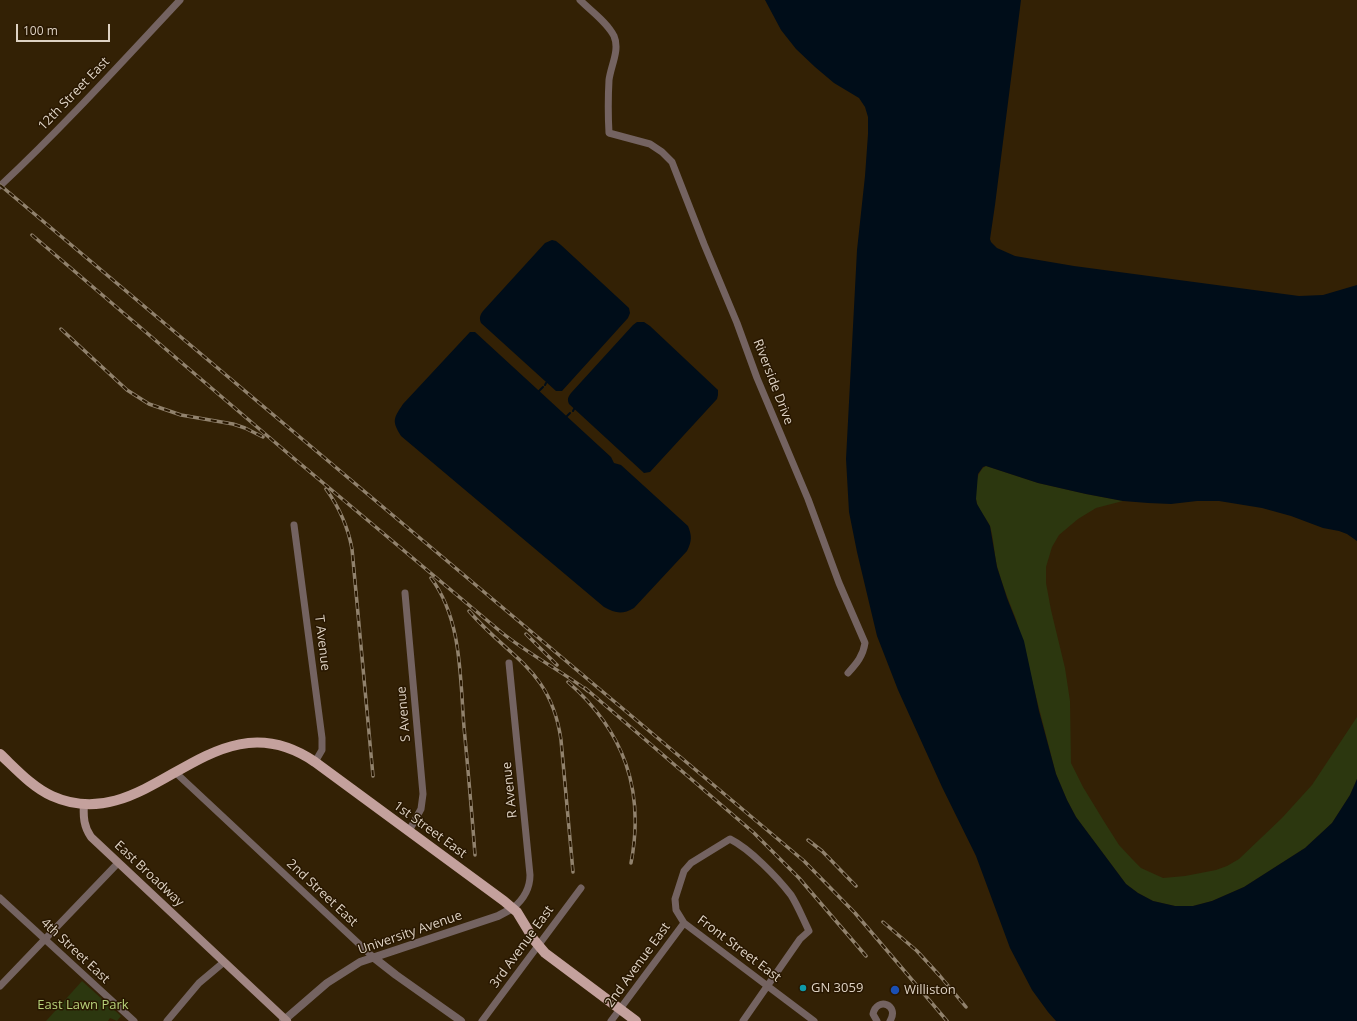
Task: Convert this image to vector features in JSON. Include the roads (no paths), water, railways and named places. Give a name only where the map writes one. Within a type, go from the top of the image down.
[{"type":"main road","name":"1st Street East","points":[[84,804],[105,803],[124,799],[223,748],[246,743],[268,743],[277,744],[296,751],[315,762],[409,830],[513,908],[538,946],[636,1021]]},
{"type":"main road","points":[[0,754],[25,778],[42,790],[63,800],[84,804]]},
{"type":"main road","name":"East Broadway","points":[[84,804],[84,822],[91,837],[285,1020]]},
{"type":"street","name":"12th Street East","points":[[0,186],[96,90],[180,0]]},
{"type":"street","name":"Riverside Drive","points":[[580,0],[608,27],[614,36],[616,46],[609,78],[609,132],[650,144],[662,152],[672,162],[737,323],[757,378],[808,499],[839,583],[865,643],[864,652],[848,673]]},
{"type":"street","name":"T Avenue","points":[[294,525],[322,738],[322,750],[315,762]]},
{"type":"street","name":"S Avenue","points":[[405,593],[423,794],[421,809],[409,830]]},
{"type":"street","name":"R Avenue","points":[[509,663],[530,875],[528,888],[520,901],[513,908]]},
{"type":"street","name":"2nd Street East","points":[[176,772],[373,957],[460,1021]]},
{"type":"street","name":"Front Street East","points":[[767,986],[800,939],[809,931],[791,896],[770,872],[740,844],[730,839],[691,863],[684,871],[675,899],[676,910],[684,923],[767,986],[814,1021]]},
{"type":"street","points":[[0,986],[118,863]]},
{"type":"street","name":"3rd Avenue East","points":[[482,1021],[580,888]]},
{"type":"street","name":"4th Street East","points":[[0,898],[134,1021]]},
{"type":"street","name":"University Avenue","points":[[285,1020],[337,976],[360,962],[498,916],[513,908]]},
{"type":"street","name":"2nd Avenue East","points":[[611,1021],[684,923]]},
{"type":"street","points":[[167,1021],[199,983],[224,962]]},
{"type":"street","points":[[742,1021],[767,986]]},
{"type":"street","points":[[877,1021],[873,1014],[875,1009],[878,1005],[884,1004],[893,1010],[893,1016],[890,1021]]},
{"type":"water","points":[[765,0],[1021,0],[990,239],[997,248],[1015,256],[1074,266],[1299,296],[1323,295],[1357,285],[1357,541],[1347,534],[1339,531],[1323,528],[1291,516],[1262,508],[1219,501],[1197,501],[1171,504],[1123,501],[1038,483],[986,466],[983,467],[978,474],[976,499],[977,504],[990,526],[997,567],[1007,598],[1024,641],[1039,711],[1056,774],[1076,817],[1126,884],[1138,893],[1153,901],[1175,906],[1193,906],[1212,901],[1244,887],[1305,848],[1332,823],[1350,795],[1357,779],[1357,1021],[1056,1021],[1032,990],[1010,948],[976,856],[942,787],[898,690],[877,636],[849,512],[846,459],[857,250],[865,176],[868,117],[865,107],[859,98],[834,83],[796,49],[781,30]]},
{"type":"water","points":[[552,240],[561,245],[629,308],[630,313],[628,318],[562,391],[556,391],[481,323],[480,320],[483,311],[545,243]]},
{"type":"water","points":[[637,322],[644,322],[650,326],[718,390],[717,399],[650,472],[644,473],[569,404],[568,399],[571,393]]},
{"type":"water","points":[[470,332],[475,332],[611,457],[614,463],[621,465],[688,526],[691,538],[687,551],[634,608],[626,612],[619,612],[612,611],[604,607],[401,436],[395,423],[397,413],[403,404]]},
{"type":"waterway","points":[[539,391],[543,387]]},
{"type":"waterway","points":[[567,416],[570,413]]},
{"type":"railway","points":[[0,185],[804,861],[855,913],[947,1021]]},
{"type":"railway","points":[[32,235],[291,456],[501,632],[522,648],[588,691]]},
{"type":"railway","points":[[61,329],[127,390],[149,404],[181,415],[233,424],[263,437]]},
{"type":"railway","points":[[326,489],[342,518],[352,549],[373,776]]},
{"type":"railway","points":[[431,578],[441,594],[449,612],[458,650],[475,855]]},
{"type":"railway","points":[[469,611],[527,667],[548,697],[556,716],[561,740],[573,872]]},
{"type":"railway","points":[[526,634],[557,665]]},
{"type":"railway","points":[[568,682],[587,701],[603,721],[616,742],[626,764],[632,787],[635,811],[635,836],[631,863]]},
{"type":"railway","points":[[585,688],[754,833],[799,878],[866,956]]},
{"type":"railway","points":[[808,840],[822,851],[856,886]]},
{"type":"railway","points":[[883,922],[917,951],[966,1007]]},
{"type":"place","name":"GN 3059","points":[[803,988]]},
{"type":"place","name":"Williston","points":[[895,990]]},
{"type":"park label","name":"East Lawn Park","points":[[83,1005]]}]
